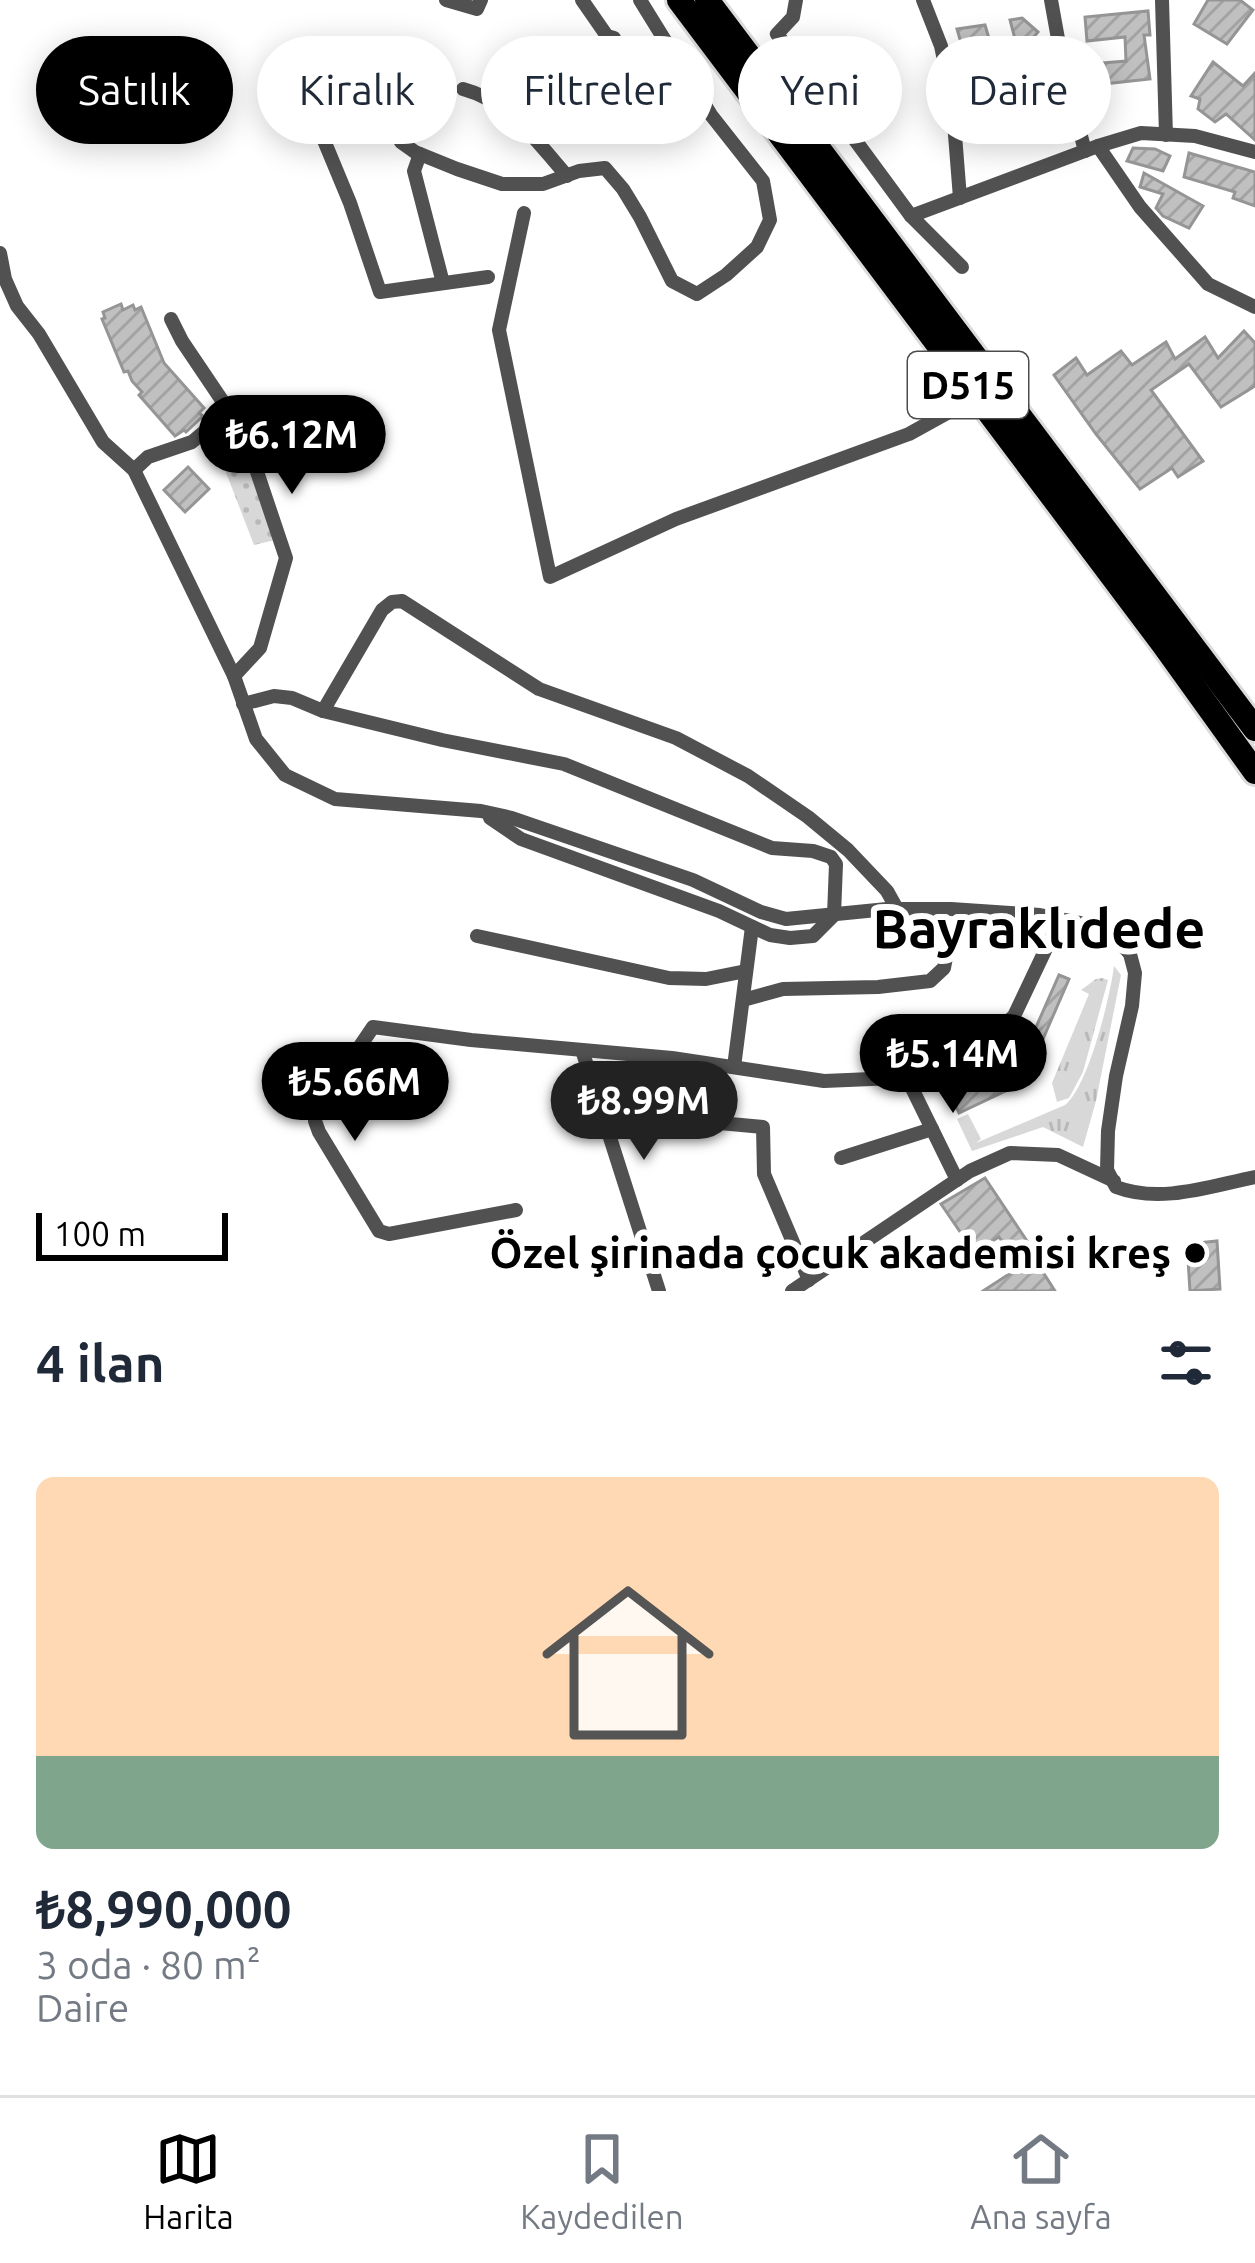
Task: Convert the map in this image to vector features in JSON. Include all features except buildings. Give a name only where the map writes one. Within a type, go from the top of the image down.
[{"type":"highway","name":"D515","points":[[679,0],[1255,772]]},
{"type":"highway","name":"D515","points":[[715,3],[1255,729]]},
{"type":"street","points":[[446,0],[477,9],[482,0]]},
{"type":"street","points":[[582,0],[607,36]]},
{"type":"street","points":[[404,144],[502,184],[543,184],[605,168],[640,217],[672,281],[697,293],[758,247],[770,220],[763,181],[711,115],[640,0]]},
{"type":"street","points":[[796,0],[793,17],[777,34],[910,216],[962,267]]},
{"type":"street","points":[[923,0],[941,46],[952,97],[960,198]]},
{"type":"street","points":[[1051,0],[1064,72],[1092,149],[1208,284],[1255,307]]},
{"type":"street","points":[[1162,0],[1166,135]]},
{"type":"street","points":[[463,89],[500,104],[567,176]]},
{"type":"street","points":[[910,216],[1142,134],[1196,136],[1255,152]]},
{"type":"street","points":[[326,144],[380,292],[488,277]]},
{"type":"street","points":[[420,154],[414,171],[443,283]]},
{"type":"street","points":[[524,213],[499,330],[550,577],[676,519],[909,434],[976,397]]},
{"type":"street","points":[[0,254],[17,306],[104,442],[134,470],[234,676],[256,739],[285,775],[335,799],[512,818],[693,880],[786,920],[897,909],[952,909],[1086,923],[1114,935],[1130,954],[1135,973],[1108,1131],[1107,1170],[1116,1186],[1156,1195],[1255,1177]]},
{"type":"street","points":[[171,319],[244,433],[286,558],[260,648],[234,676]]},
{"type":"street","points":[[134,470],[148,457],[192,442],[230,410]]},
{"type":"street","points":[[323,711],[382,610],[402,601],[539,689],[676,738],[748,776],[848,850],[887,891],[897,909]]},
{"type":"street","points":[[243,704],[274,695],[292,698],[323,711],[442,740],[564,764],[772,848],[831,857],[836,864],[834,915],[813,936],[770,935],[719,911],[521,838],[481,812]]},
{"type":"street","points":[[516,1210],[382,1232],[315,1121],[316,1111],[370,1030],[377,1026],[471,1040],[672,1058],[824,1082],[896,1078],[988,1040],[1014,1016],[1060,919]]},
{"type":"street","points":[[734,1067],[752,926]]},
{"type":"street","points":[[743,1000],[783,988],[878,988],[930,981],[944,968],[951,931]]},
{"type":"street","points":[[477,936],[669,978],[706,979],[746,971]]},
{"type":"street","points":[[582,1050],[659,1291]]},
{"type":"street","points":[[904,1074],[957,1180]]},
{"type":"street","points":[[606,1125],[644,1116],[763,1127],[764,1174],[809,1280]]},
{"type":"street","points":[[841,1158],[932,1129]]},
{"type":"street","points":[[792,1291],[970,1171],[1010,1153],[1058,1155],[1114,1181]]},
{"type":"green space","points":[[243,445],[275,540],[254,545],[220,457]]},
{"type":"green space","points":[[1114,966],[1121,975],[1083,1147],[1043,1127],[972,1151],[957,1119],[968,1114],[981,1139],[976,1143],[1065,1105],[1074,1095],[1097,1041]]},
{"type":"green space","points":[[1102,978],[1108,980],[1083,1072],[1069,1098],[1057,1102],[1052,1083],[1089,994],[1081,990]]},
{"type":"place","name":"Özel şirinada çocuk akademisi kreş","points":[[1195,1253]]},
{"type":"district","name":"Bayraklıdede","points":[[1039,929]]}]
